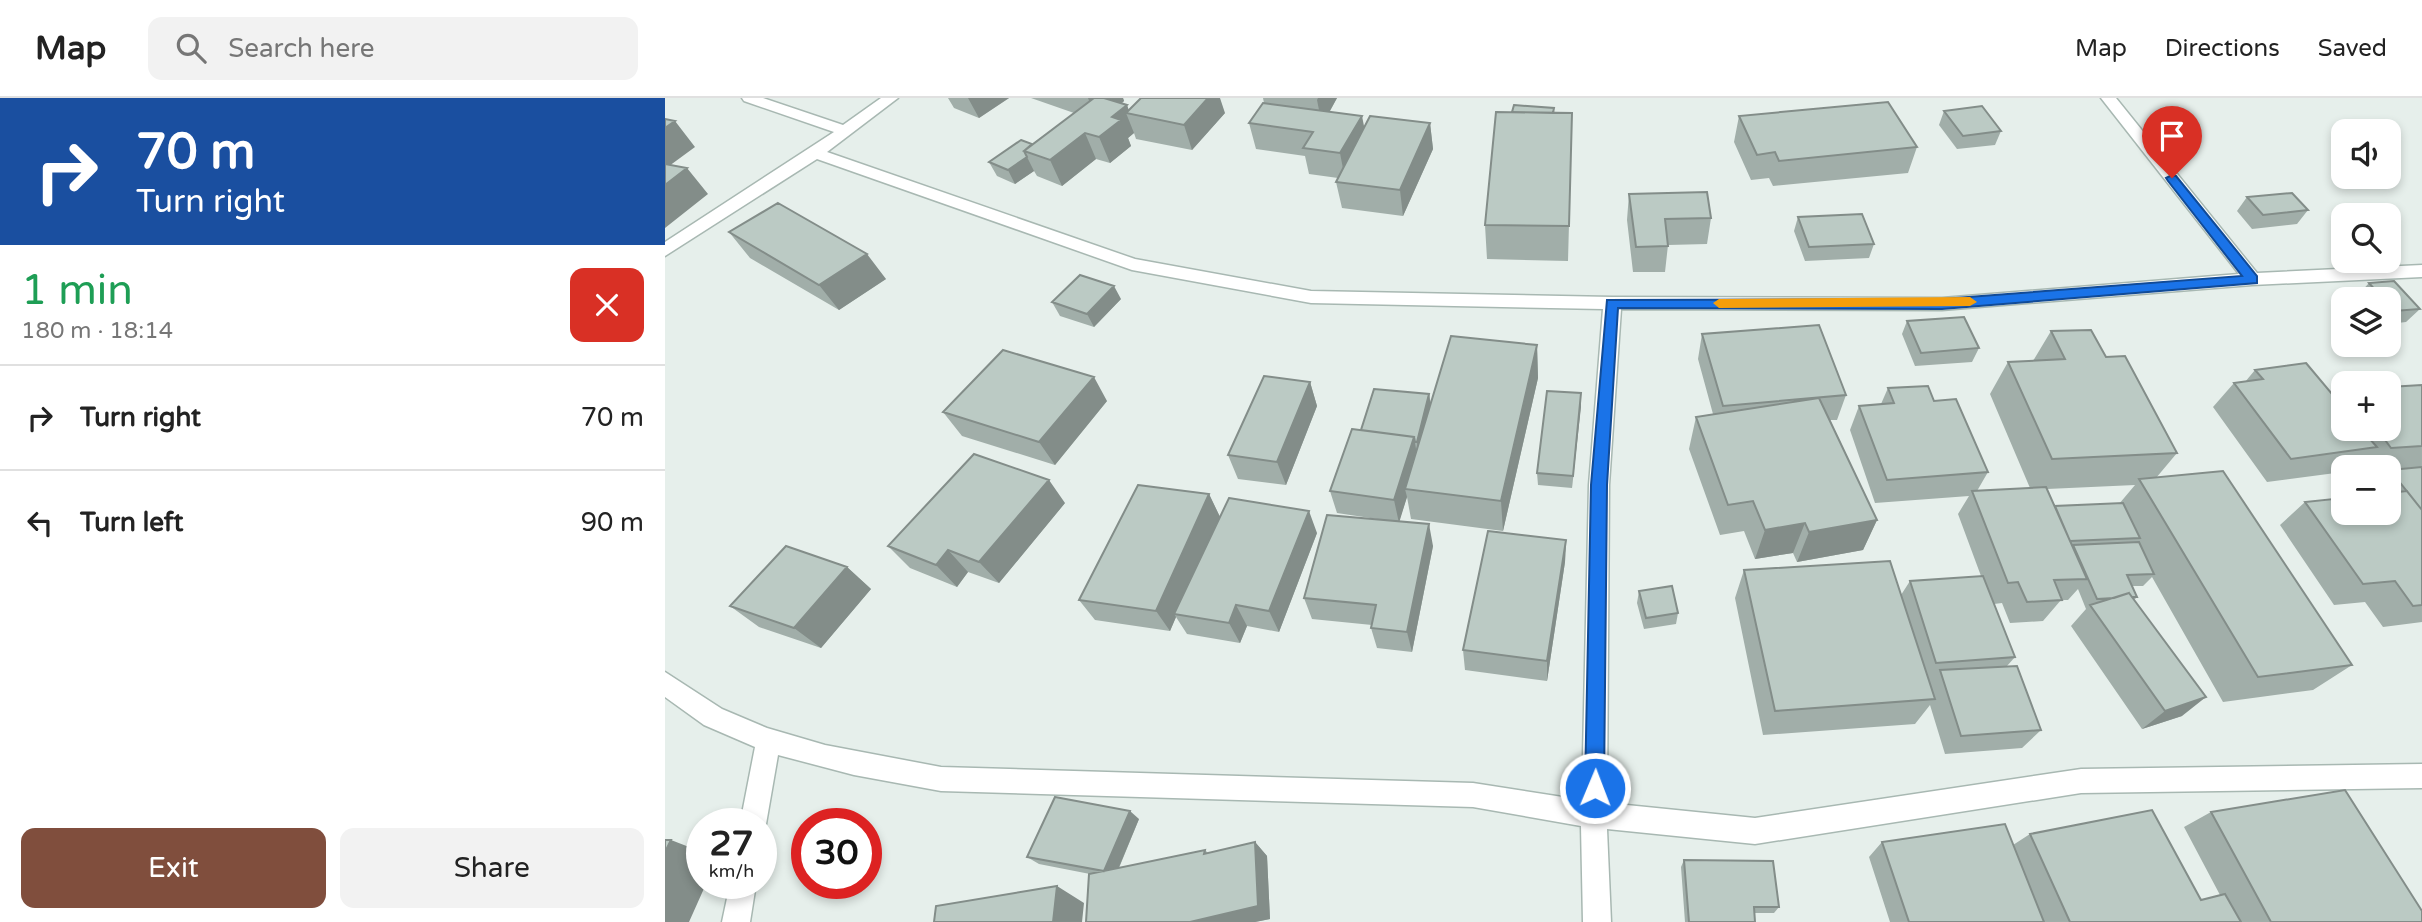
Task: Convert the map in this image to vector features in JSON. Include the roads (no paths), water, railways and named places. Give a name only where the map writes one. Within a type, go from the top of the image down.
[{"type":"street","points":[[749,98],[845,131]]},
{"type":"street","points":[[665,250],[815,153],[891,98]]},
{"type":"street","points":[[2108,98],[2252,279]]},
{"type":"street","points":[[815,153],[1132,264],[1311,298],[1612,303],[1942,304],[2252,279],[2422,271]]},
{"type":"street","points":[[1597,922],[1594,815],[1599,485],[1612,303]]},
{"type":"street","points":[[665,683],[711,716],[768,741],[882,769],[941,779],[1473,795],[1594,815],[1755,831],[2081,781],[2419,781]]},
{"type":"street","points":[[756,808],[768,741]]},
{"type":"street","points":[[736,922],[740,899]]}]
